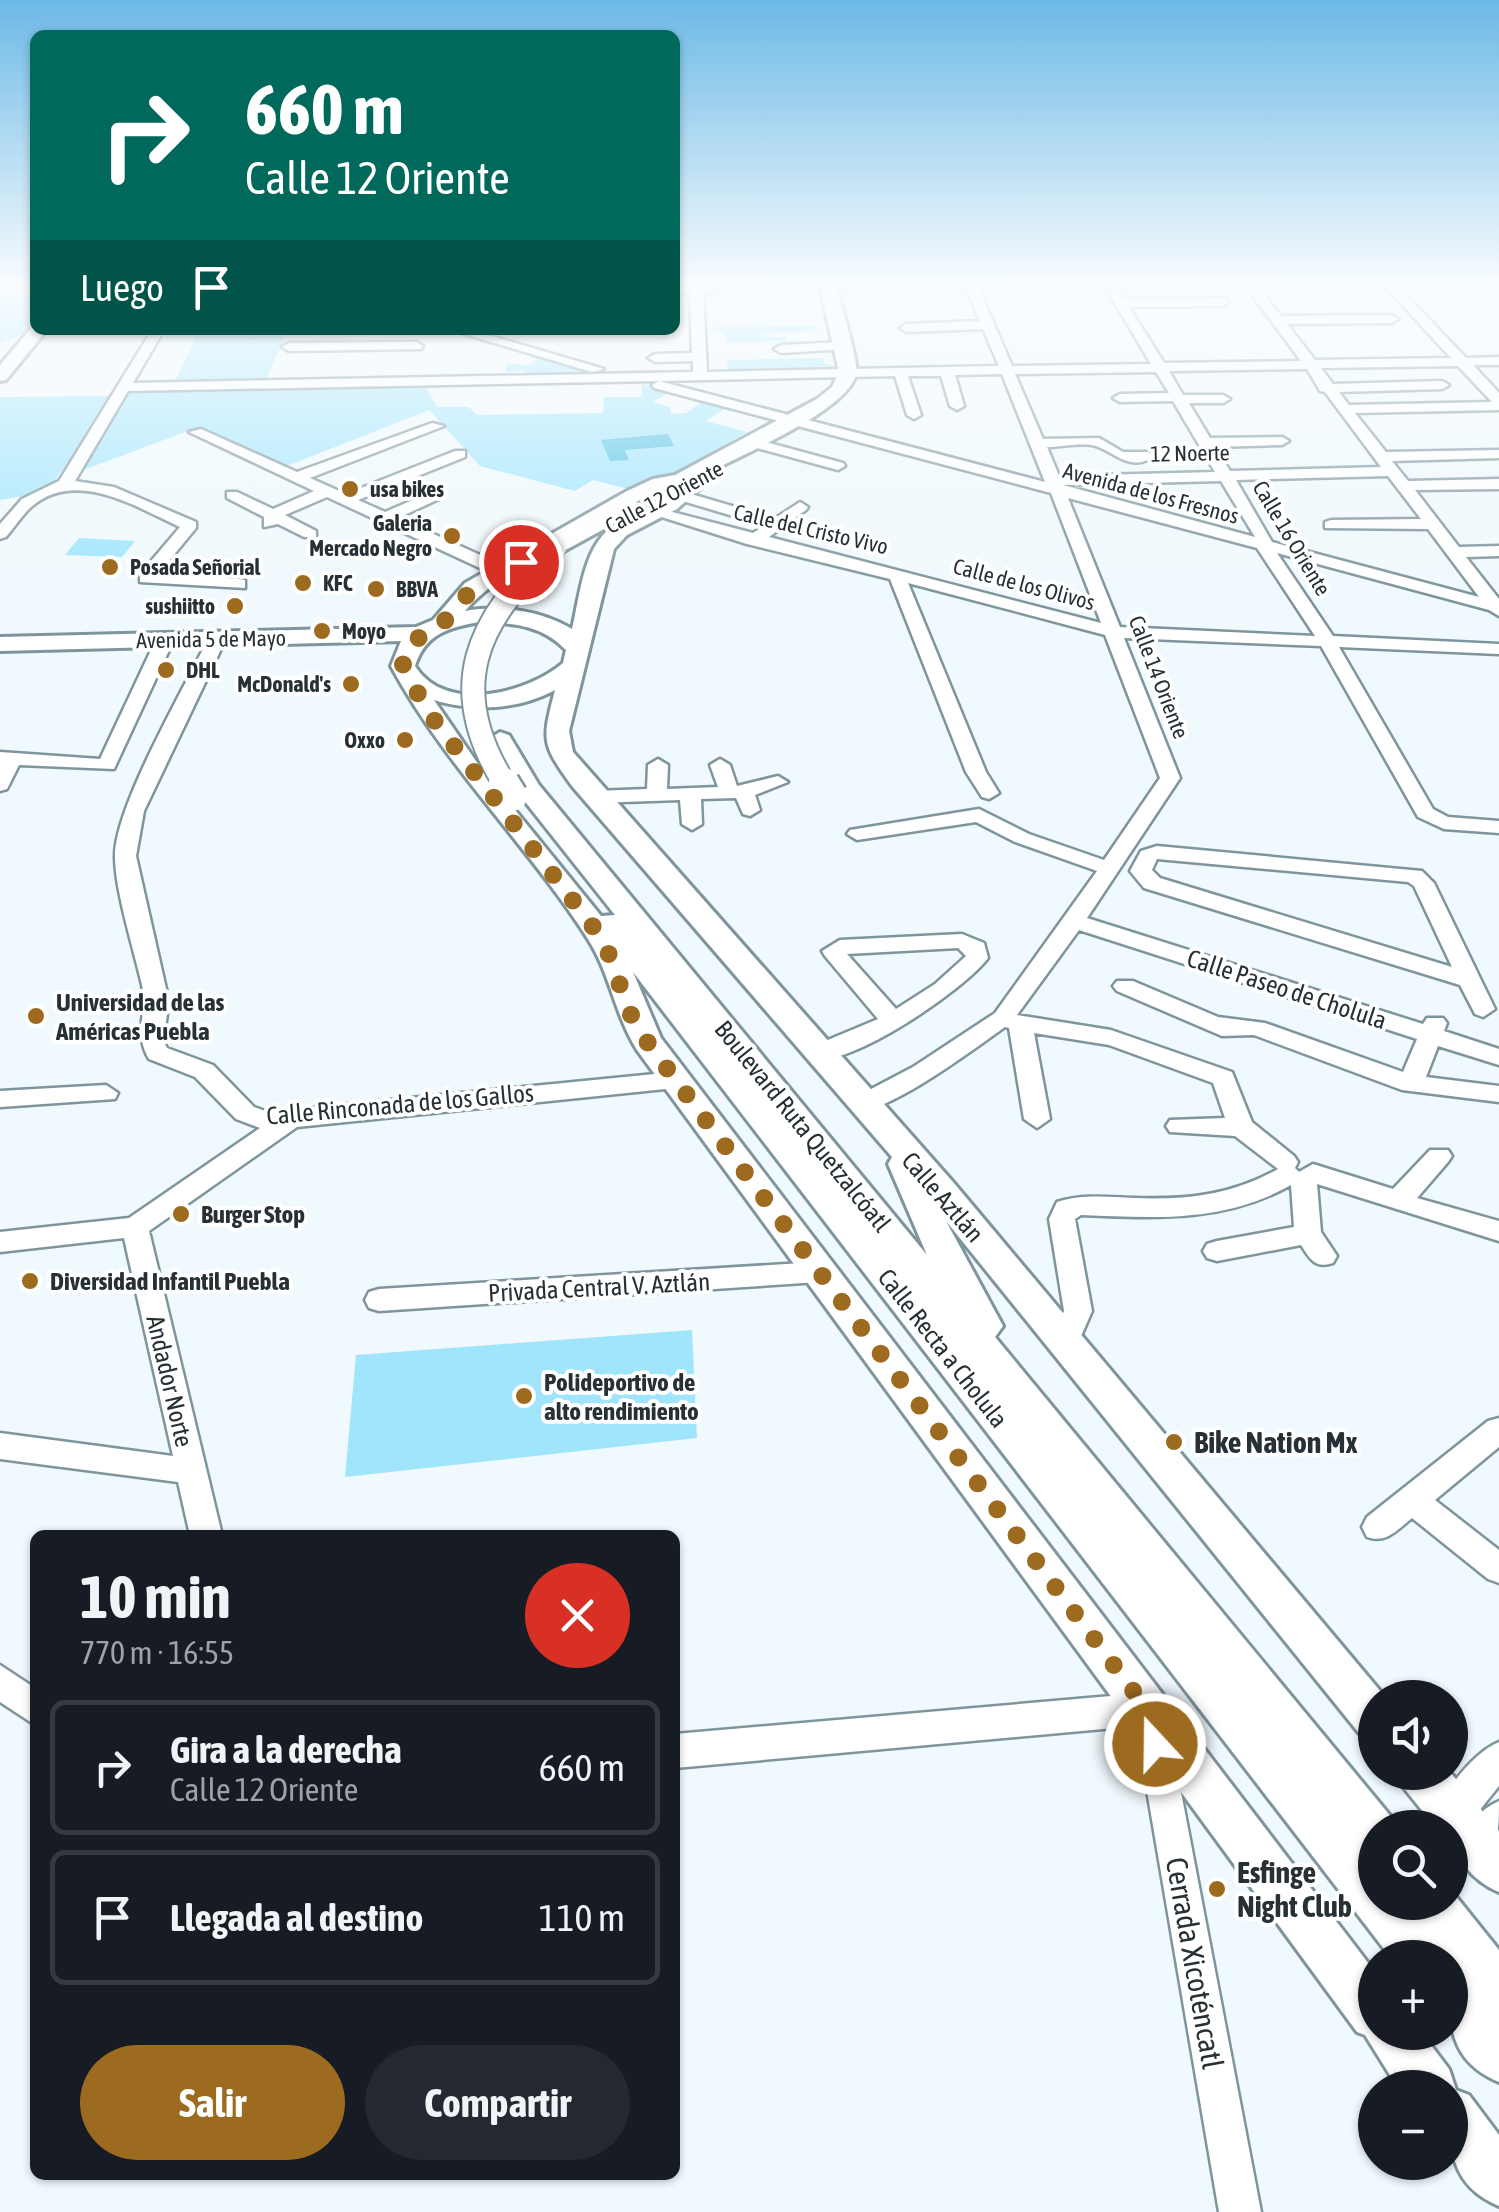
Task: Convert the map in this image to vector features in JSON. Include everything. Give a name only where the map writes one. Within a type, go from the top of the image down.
[{"type":"main road","name":"Calle 12 Oriente","points":[[406,666],[423,628],[473,588],[634,495],[660,484],[686,485],[846,395],[849,386]]},
{"type":"main road","name":"Calle 12 Oriente","points":[[512,796],[492,767],[474,722],[473,660],[483,630],[500,603],[520,578],[566,545],[762,445],[803,418]]},
{"type":"main road","name":"Calle Aztlán","points":[[686,485],[657,513],[620,531],[604,546],[557,740],[568,764],[820,1053],[1358,1697]]},
{"type":"main road","name":"Calle 12 Oriente","points":[[500,740],[488,689],[496,642],[520,597],[566,545]]},
{"type":"main road","points":[[488,615],[475,606],[504,580],[503,572]]},
{"type":"main road","points":[[423,628],[473,588]]},
{"type":"main road","points":[[423,628],[488,615],[512,615],[546,622],[570,636],[575,657]]},
{"type":"main road","name":"Avenida 5 de Mayo","points":[[0,647],[354,635],[423,628]]},
{"type":"main road","name":"Avenida 5 de Mayo","points":[[0,647],[360,642],[383,646],[406,666],[416,684],[444,696],[482,700],[539,690],[554,683],[575,657]]},
{"type":"main road","points":[[406,666],[446,737],[604,941],[659,1006],[715,1058]]},
{"type":"main road","name":"Boulevard Ruta Quetzalcóatl","points":[[500,740],[528,788],[1358,1815]]},
{"type":"main road","name":"Calle Recta a Cholula","points":[[512,796],[1358,1876]]},
{"type":"main road","points":[[604,941],[630,1013],[675,1080],[1358,1991]]},
{"type":"main road","points":[[900,1148],[938,1244],[994,1341],[998,1368]]},
{"type":"main road","points":[[1438,1790],[1483,1836]]},
{"type":"main road","name":"Calle Recta a Cholula","points":[[1393,1920],[1408,1940]]},
{"type":"main road","points":[[1443,1920],[1499,1990]]},
{"type":"main road","points":[[1468,2016],[1499,2056]]},
{"type":"main road","points":[[1468,2138],[1499,2179]]},
{"type":"street","points":[[0,503],[27,502],[65,484],[125,387],[130,386]]},
{"type":"street","points":[[666,386],[803,418]]},
{"type":"street","points":[[694,386],[803,418]]},
{"type":"street","points":[[905,386],[914,415]]},
{"type":"street","points":[[951,386],[956,406]]},
{"type":"street","name":"Calle 14 Oriente","points":[[863,1104],[1012,1022],[1170,778],[1115,632],[1013,386]]},
{"type":"street","name":"Calle 16 Oriente","points":[[1171,386],[1431,819],[1499,827]]},
{"type":"street","points":[[1325,388],[1394,386]]},
{"type":"street","points":[[1325,388],[1497,605]]},
{"type":"street","points":[[1120,398],[1223,399]]},
{"type":"street","points":[[1342,408],[1498,399]]},
{"type":"street","name":"Avenida de los Fresnos","points":[[803,418],[1497,605]]},
{"type":"street","points":[[298,478],[437,426]]},
{"type":"street","points":[[196,432],[503,572]]},
{"type":"street","points":[[1036,443],[1099,442],[1120,456],[1148,456]]},
{"type":"street","points":[[1205,443],[1282,442]]},
{"type":"street","points":[[762,445],[838,466]]},
{"type":"street","points":[[348,499],[460,454]]},
{"type":"street","points":[[1379,457],[1499,454]]},
{"type":"street","name":"12 Noerte","points":[[1055,486],[1224,475],[1390,471]]},
{"type":"street","points":[[65,484],[109,490],[190,525],[146,578],[239,584]]},
{"type":"street","points":[[1402,486],[1499,484]]},
{"type":"street","points":[[686,485],[760,519]]},
{"type":"street","points":[[270,523],[328,491]]},
{"type":"street","points":[[232,496],[270,523],[310,534]]},
{"type":"street","points":[[387,517],[434,496]]},
{"type":"street","points":[[0,534],[27,502]]},
{"type":"street","points":[[753,541],[800,508]]},
{"type":"street","name":"Calle del Cristo Vivo","points":[[657,513],[753,541],[897,573]]},
{"type":"street","points":[[1331,525],[1431,524]]},
{"type":"street","points":[[1453,552],[1499,551]]},
{"type":"street","points":[[897,573],[976,772],[989,793]]},
{"type":"street","name":"Calle de los Olivos","points":[[897,573],[1115,632],[1499,649]]},
{"type":"street","name":"Calle Rinconada de los Gallos","points":[[214,645],[134,811],[125,856],[157,1002],[151,1040],[158,1053],[204,1071],[245,1113],[266,1121],[675,1080]]},
{"type":"street","points":[[0,786],[6,759],[107,764],[162,646]]},
{"type":"street","points":[[657,794],[658,765]]},
{"type":"street","points":[[720,765],[741,798]]},
{"type":"street","points":[[594,797],[690,793],[741,798],[778,782]]},
{"type":"street","points":[[690,793],[692,824]]},
{"type":"street","points":[[858,834],[979,815],[1022,838],[1114,863],[1144,864]]},
{"type":"street","points":[[1468,980],[1152,883],[1141,874],[1144,864],[1148,855],[1156,852],[1414,876],[1423,883],[1483,1009]]},
{"type":"street","name":"Calle Paseo de Cholula","points":[[1078,916],[1434,1028],[1499,1042]]},
{"type":"street","points":[[820,1053],[892,1020],[958,978],[977,958],[976,948],[962,941],[840,947],[833,951],[892,1020]]},
{"type":"street","points":[[1125,986],[1219,1024],[1248,1043],[1335,1072],[1499,1094]]},
{"type":"street","points":[[1038,1120],[1012,1022],[1070,1028],[1162,1051],[1222,1078],[1241,1127],[1298,1172],[1400,1199],[1459,1223],[1499,1232]]},
{"type":"street","points":[[1412,1084],[1434,1028]]},
{"type":"street","name":"Calle Paseo de Cholula","points":[[1434,1028],[1499,1057]]},
{"type":"street","points":[[0,1099],[106,1093]]},
{"type":"street","points":[[0,1242],[135,1227],[294,1117]]},
{"type":"street","points":[[1179,1126],[1241,1127]]},
{"type":"street","points":[[1400,1199],[1438,1156]]},
{"type":"street","points":[[1218,1252],[1316,1245],[1298,1172]]},
{"type":"street","points":[[1064,1342],[1078,1311],[1062,1219],[1066,1210],[1081,1205],[1190,1209],[1223,1205],[1258,1194],[1298,1172]]},
{"type":"street","name":"Andador Norte","points":[[135,1227],[205,1530]]},
{"type":"street","name":"Privada Central V. Aztlán","points":[[379,1300],[819,1272]]},
{"type":"street","points":[[1378,1527],[1499,1430]]},
{"type":"street","points":[[0,1446],[190,1471]]},
{"type":"street","points":[[1412,1500],[1499,1570]]},
{"type":"street","points":[[0,1682],[30,1705]]},
{"type":"street","points":[[680,1751],[1148,1711]]},
{"type":"street","name":"Cerrada Xicoténcatl","points":[[1148,1711],[1240,2212]]},
{"type":"street","points":[[1483,1836],[1499,1759]]},
{"type":"shaded area","points":[[425,386],[437,407],[469,407],[477,415],[603,413],[604,397],[642,397],[642,386],[651,386],[671,391],[653,402],[670,407],[671,414],[686,413],[702,402],[726,408],[706,421],[747,432],[667,479],[632,490],[593,480],[575,491],[480,466],[429,410],[287,466],[196,428],[83,470],[128,388]]},
{"type":"shaded area","points":[[116,396],[52,484],[41,493],[0,500],[0,397]]},
{"type":"shaded area","points":[[668,434],[674,446],[625,450],[629,460],[610,461],[601,440]]},
{"type":"shaded area","points":[[79,538],[135,541],[122,557],[65,555]]},
{"type":"shaded area","name":"Polideportivo de alto rendimiento","points":[[692,1330],[697,1438],[345,1477],[356,1355]]},
{"type":"place","name":"usa bikes","points":[[350,489]]},
{"type":"place","name":"Galeria Mercado Negro","points":[[452,536]]},
{"type":"place","name":"Posada Señorial","points":[[110,567]]},
{"type":"place","name":"KFC","points":[[303,583]]},
{"type":"place","name":"BBVA","points":[[376,589]]},
{"type":"place","name":"sushiitto","points":[[235,606]]},
{"type":"place","name":"Moyo","points":[[322,631]]},
{"type":"place","name":"DHL","points":[[166,670]]},
{"type":"place","name":"McDonald's","points":[[351,684]]},
{"type":"place","name":"Oxxo","points":[[405,740]]},
{"type":"place","name":"Universidad de las Américas Puebla","points":[[36,1016]]},
{"type":"place","name":"Burger Stop","points":[[181,1214]]},
{"type":"place","name":"Diversidad Infantil Puebla","points":[[30,1281]]},
{"type":"place","name":"Polideportivo de alto rendimiento","points":[[524,1396]]},
{"type":"place","name":"Bike Nation Mx","points":[[1174,1442]]},
{"type":"place","name":"Esfinge Night Club","points":[[1217,1889]]},
{"type":"route","points":[[521,562],[473,588],[442,624],[410,645],[403,656],[408,676],[446,737],[604,941],[630,1013],[648,1043],[1146,1708],[1155,1744]]}]
